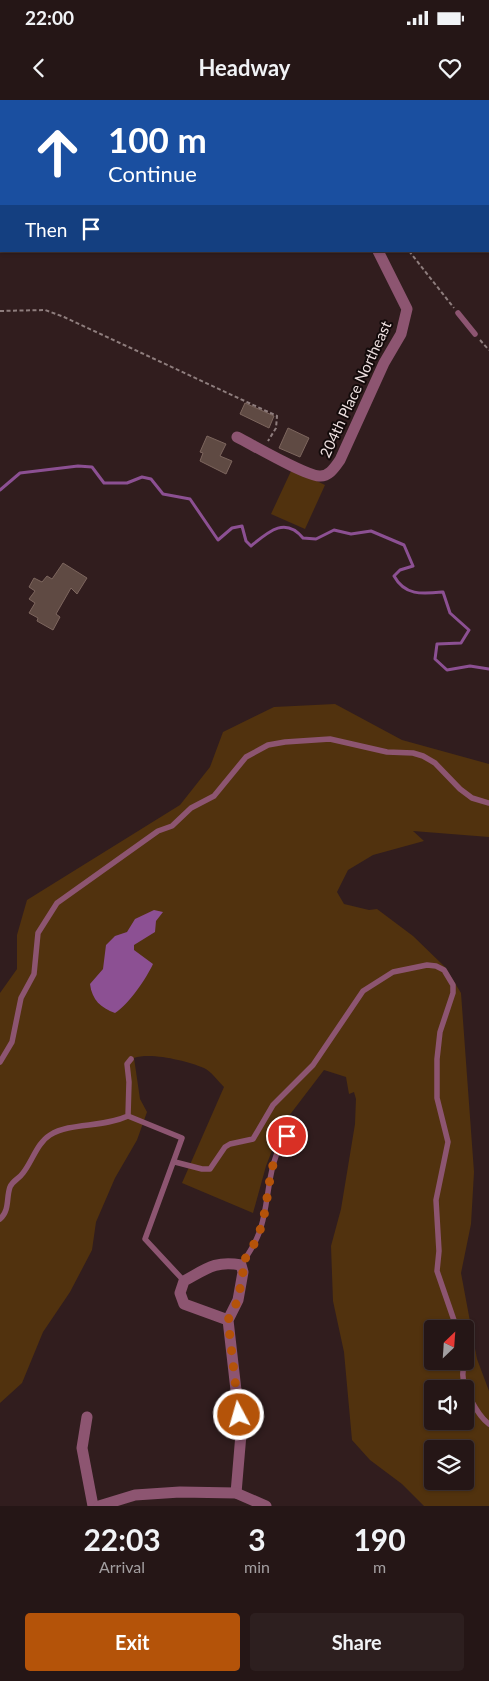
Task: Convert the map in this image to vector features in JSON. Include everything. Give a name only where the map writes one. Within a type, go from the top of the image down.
[{"type":"street","name":"204th Place Northeast","points":[[237,436],[294,466],[320,476],[330,473],[340,460],[384,363],[401,334],[406,309],[378,252]]},
{"type":"street","points":[[228,1320],[184,1304],[180,1293],[184,1281],[208,1268],[226,1262],[241,1265],[243,1272],[238,1300],[228,1320],[241,1434],[236,1493]]},
{"type":"street","points":[[87,1417],[82,1448],[93,1506]]},
{"type":"street","points":[[99,1506],[135,1495],[180,1492],[236,1493],[266,1506]]},
{"type":"lane","points":[[458,313],[475,334]]},
{"type":"lane","points":[[0,1062],[12,1042],[21,998],[34,974],[38,933],[57,902],[158,831],[172,826],[191,808],[214,796],[246,757],[268,745],[330,739],[386,752],[413,753],[435,763],[449,779],[472,798],[489,803]]},
{"type":"lane","points":[[175,1162],[202,1169],[210,1169],[225,1147],[253,1138],[273,1105],[313,1065],[363,991],[393,972],[414,967],[436,966],[449,976],[453,985],[453,993],[440,1032],[437,1059],[437,1098],[448,1142],[436,1200],[439,1251],[437,1271],[453,1320]]},
{"type":"lane","points":[[128,1116],[130,1082],[127,1064],[132,1059]]},
{"type":"lane","points":[[0,1220],[5,1215],[9,1189],[13,1181],[26,1170],[43,1141],[50,1135],[70,1128],[107,1124],[128,1116],[182,1138],[146,1239],[184,1281]]},
{"type":"lane","points":[[241,1265],[254,1244],[261,1227],[272,1172],[283,1141],[287,1136]]},
{"type":"lane","points":[[464,1370],[463,1379],[478,1412],[489,1424]]},
{"type":"path","points":[[410,252],[458,313]]},
{"type":"path","points":[[0,311],[44,310],[64,317],[276,416],[276,428],[263,450]]},
{"type":"path","points":[[475,334],[489,350]]},
{"type":"shaded area","points":[[292,469],[325,485],[305,529],[271,514]]},
{"type":"shaded area","points":[[335,704],[402,740],[489,764],[489,837],[413,831],[424,841],[373,855],[348,870],[337,892],[344,904],[369,910],[377,909],[413,936],[445,967],[461,993],[474,1172],[471,1224],[461,1273],[470,1320],[424,1320],[424,1370],[474,1370],[474,1343],[477,1359],[489,1391],[489,1506],[424,1506],[402,1484],[370,1460],[352,1440],[344,1352],[333,1301],[331,1246],[341,1209],[355,1124],[356,1099],[354,1092],[349,1094],[346,1077],[324,1070],[282,1125],[266,1166],[253,1213],[182,1183],[224,1087],[209,1071],[197,1065],[179,1060],[150,1056],[134,1058],[140,1099],[147,1112],[137,1140],[115,1178],[96,1222],[92,1250],[70,1292],[43,1332],[22,1383],[0,1403],[0,993],[17,969],[17,935],[27,900],[180,805],[210,767],[223,732],[274,707]]},
{"type":"shaded area","points":[[154,910],[163,912],[156,921],[155,932],[134,945],[134,950],[153,964],[142,984],[126,1004],[115,1013],[110,1011],[101,1006],[95,999],[90,984],[103,969],[106,945],[115,936],[127,932],[135,919]]},
{"type":"building","points":[[245,403],[274,416],[269,428],[240,414]]},
{"type":"building","points":[[288,428],[309,438],[300,457],[279,448]]},
{"type":"building","points":[[207,436],[226,444],[220,456],[232,461],[226,474],[200,461],[203,453],[200,452]]},
{"type":"building","points":[[63,563],[87,578],[77,594],[71,588],[56,614],[60,617],[53,630],[37,621],[38,618],[29,613],[35,603],[29,599],[35,591],[29,587],[34,578],[42,582],[47,576],[52,579]]},
{"type":"waterway","points":[[0,490],[20,473],[78,466],[92,467],[104,483],[127,483],[142,477],[151,479],[163,494],[190,499],[218,540],[232,528],[242,526],[246,541],[251,546],[270,532],[283,527],[296,531],[303,538],[316,539],[334,530],[351,534],[371,531],[404,545],[413,566],[400,570],[394,576],[398,583],[415,592],[443,592],[450,613],[469,630],[461,643],[437,644],[435,659],[447,670],[470,666],[489,669]]},
{"type":"route","points":[[239,1415],[228,1320],[238,1300],[243,1272],[241,1265],[254,1244],[261,1227],[272,1172],[283,1141],[287,1136]]}]
